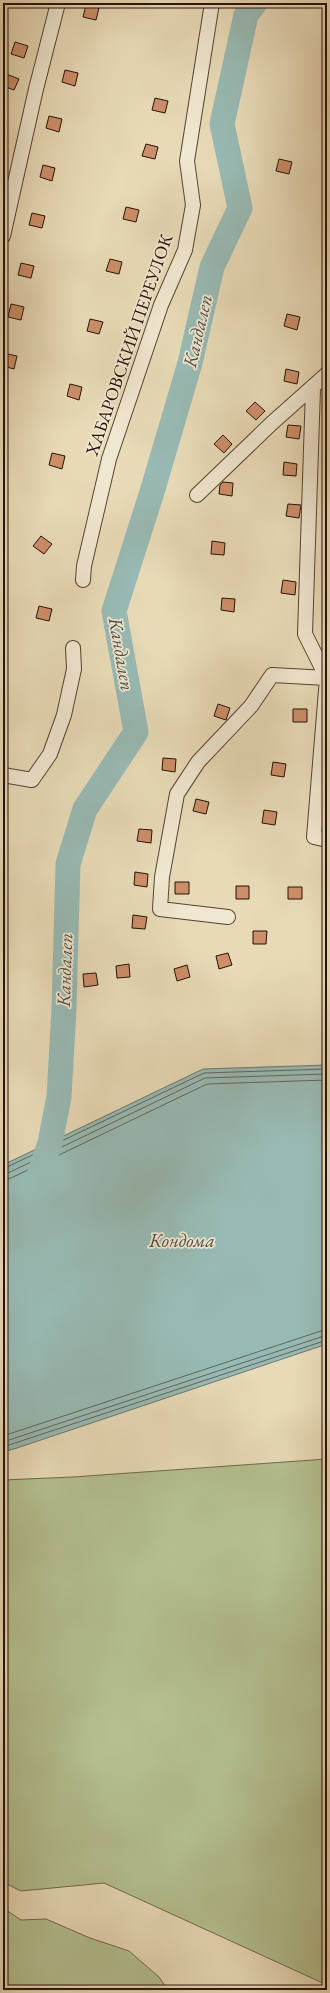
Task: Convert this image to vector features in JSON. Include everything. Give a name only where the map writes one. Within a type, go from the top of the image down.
[{"type":"street","points":[[3,236],[36,89],[58,3]]},
{"type":"street","name":"ХАБАРОВСКИЙ ПЕРЕУЛОК","points":[[83,580],[89,544],[109,459],[161,305],[185,250],[193,205],[188,161],[212,3]]},
{"type":"street","points":[[197,495],[272,423],[327,374]]},
{"type":"street","points":[[313,388],[305,634],[327,678],[314,837],[327,840]]},
{"type":"street","points":[[3,775],[32,780],[50,754],[64,715],[74,669],[73,648]]},
{"type":"street","points":[[228,917],[160,909],[162,877],[177,794],[198,762],[251,706],[272,675],[327,678]]},
{"type":"green space","points":[[327,1459],[327,1985],[104,1883],[21,1891],[3,1882],[3,1480],[73,1477]]},
{"type":"green space","points":[[3,1908],[21,1920],[46,1919],[90,1938],[129,1951],[159,1977],[168,1990],[3,1990]]},
{"type":"water","name":"Кондома","points":[[327,1065],[327,1344],[3,1452],[3,1165],[203,1069]]},
{"type":"building","points":[[86,5],[99,8],[96,20],[83,17]]},
{"type":"building","points":[[15,42],[28,46],[24,58],[11,54]]},
{"type":"building","points":[[65,70],[78,73],[75,86],[62,82]]},
{"type":"building","points":[[6,74],[19,79],[14,90],[3,86]]},
{"type":"building","points":[[155,98],[168,101],[165,113],[152,110]]},
{"type":"building","points":[[49,116],[62,119],[59,132],[46,128]]},
{"type":"building","points":[[146,144],[158,147],[155,159],[142,156]]},
{"type":"building","points":[[279,159],[292,162],[289,174],[276,171]]},
{"type":"building","points":[[43,165],[55,168],[52,181],[40,177]]},
{"type":"building","points":[[126,207],[139,210],[136,222],[123,219]]},
{"type":"building","points":[[32,213],[45,216],[42,228],[29,225]]},
{"type":"building","points":[[110,259],[122,262],[119,274],[106,271]]},
{"type":"building","points":[[21,263],[34,266],[31,278],[18,275]]},
{"type":"building","points":[[11,304],[24,307],[21,320],[8,317]]},
{"type":"building","points":[[287,314],[300,317],[297,330],[284,326]]},
{"type":"building","points":[[90,319],[103,322],[99,334],[87,331]]},
{"type":"building","points":[[3,353],[17,356],[14,369],[3,366]]},
{"type":"building","points":[[286,369],[299,372],[297,384],[284,381]]},
{"type":"building","points":[[70,384],[82,387],[79,400],[67,396]]},
{"type":"building","points":[[255,402],[265,411],[256,420],[246,411]]},
{"type":"building","points":[[288,425],[301,426],[299,439],[286,437]]},
{"type":"building","points":[[223,435],[232,444],[224,453],[214,444]]},
{"type":"building","points":[[52,453],[65,456],[62,469],[49,465]]},
{"type":"building","points":[[284,462],[297,464],[296,476],[283,475]]},
{"type":"building","points":[[223,482],[233,483],[232,496],[219,494],[220,485]]},
{"type":"building","points":[[288,504],[301,505],[299,518],[286,516]]},
{"type":"building","points":[[41,536],[52,544],[44,554],[33,546]]},
{"type":"building","points":[[212,541],[225,543],[224,555],[211,554]]},
{"type":"building","points":[[283,580],[296,582],[295,595],[281,593]]},
{"type":"building","points":[[222,598],[235,599],[234,612],[221,610]]},
{"type":"building","points":[[39,606],[52,609],[49,621],[36,618]]},
{"type":"building","points":[[218,704],[230,708],[226,720],[214,716]]},
{"type":"building","points":[[293,709],[307,709],[307,722],[293,722]]},
{"type":"building","points":[[163,758],[176,759],[175,772],[162,770]]},
{"type":"building","points":[[273,762],[286,764],[284,777],[271,775]]},
{"type":"building","points":[[196,799],[209,802],[206,814],[193,811]]},
{"type":"building","points":[[264,810],[277,812],[275,825],[262,823]]},
{"type":"building","points":[[139,829],[152,830],[151,843],[137,841]]},
{"type":"building","points":[[135,872],[148,874],[147,887],[134,885]]},
{"type":"building","points":[[175,882],[189,882],[189,894],[175,894]]},
{"type":"building","points":[[236,886],[249,886],[249,899],[236,899]]},
{"type":"building","points":[[288,887],[302,887],[302,899],[288,899]]},
{"type":"building","points":[[133,915],[147,917],[145,929],[132,928]]},
{"type":"building","points":[[253,931],[267,931],[266,944],[253,944]]},
{"type":"building","points":[[228,953],[232,965],[219,969],[216,956]]},
{"type":"building","points":[[129,964],[130,977],[117,978],[116,966]]},
{"type":"building","points":[[187,965],[190,977],[177,981],[174,969]]},
{"type":"building","points":[[96,973],[98,985],[84,987],[83,974]]},
{"type":"waterway","name":"Кандалеп","points":[[39,1175],[50,1143],[59,1097],[64,1009],[68,864],[85,809],[136,732],[114,611],[152,492],[190,363],[212,267],[240,208],[222,124],[246,15],[255,3]]}]
